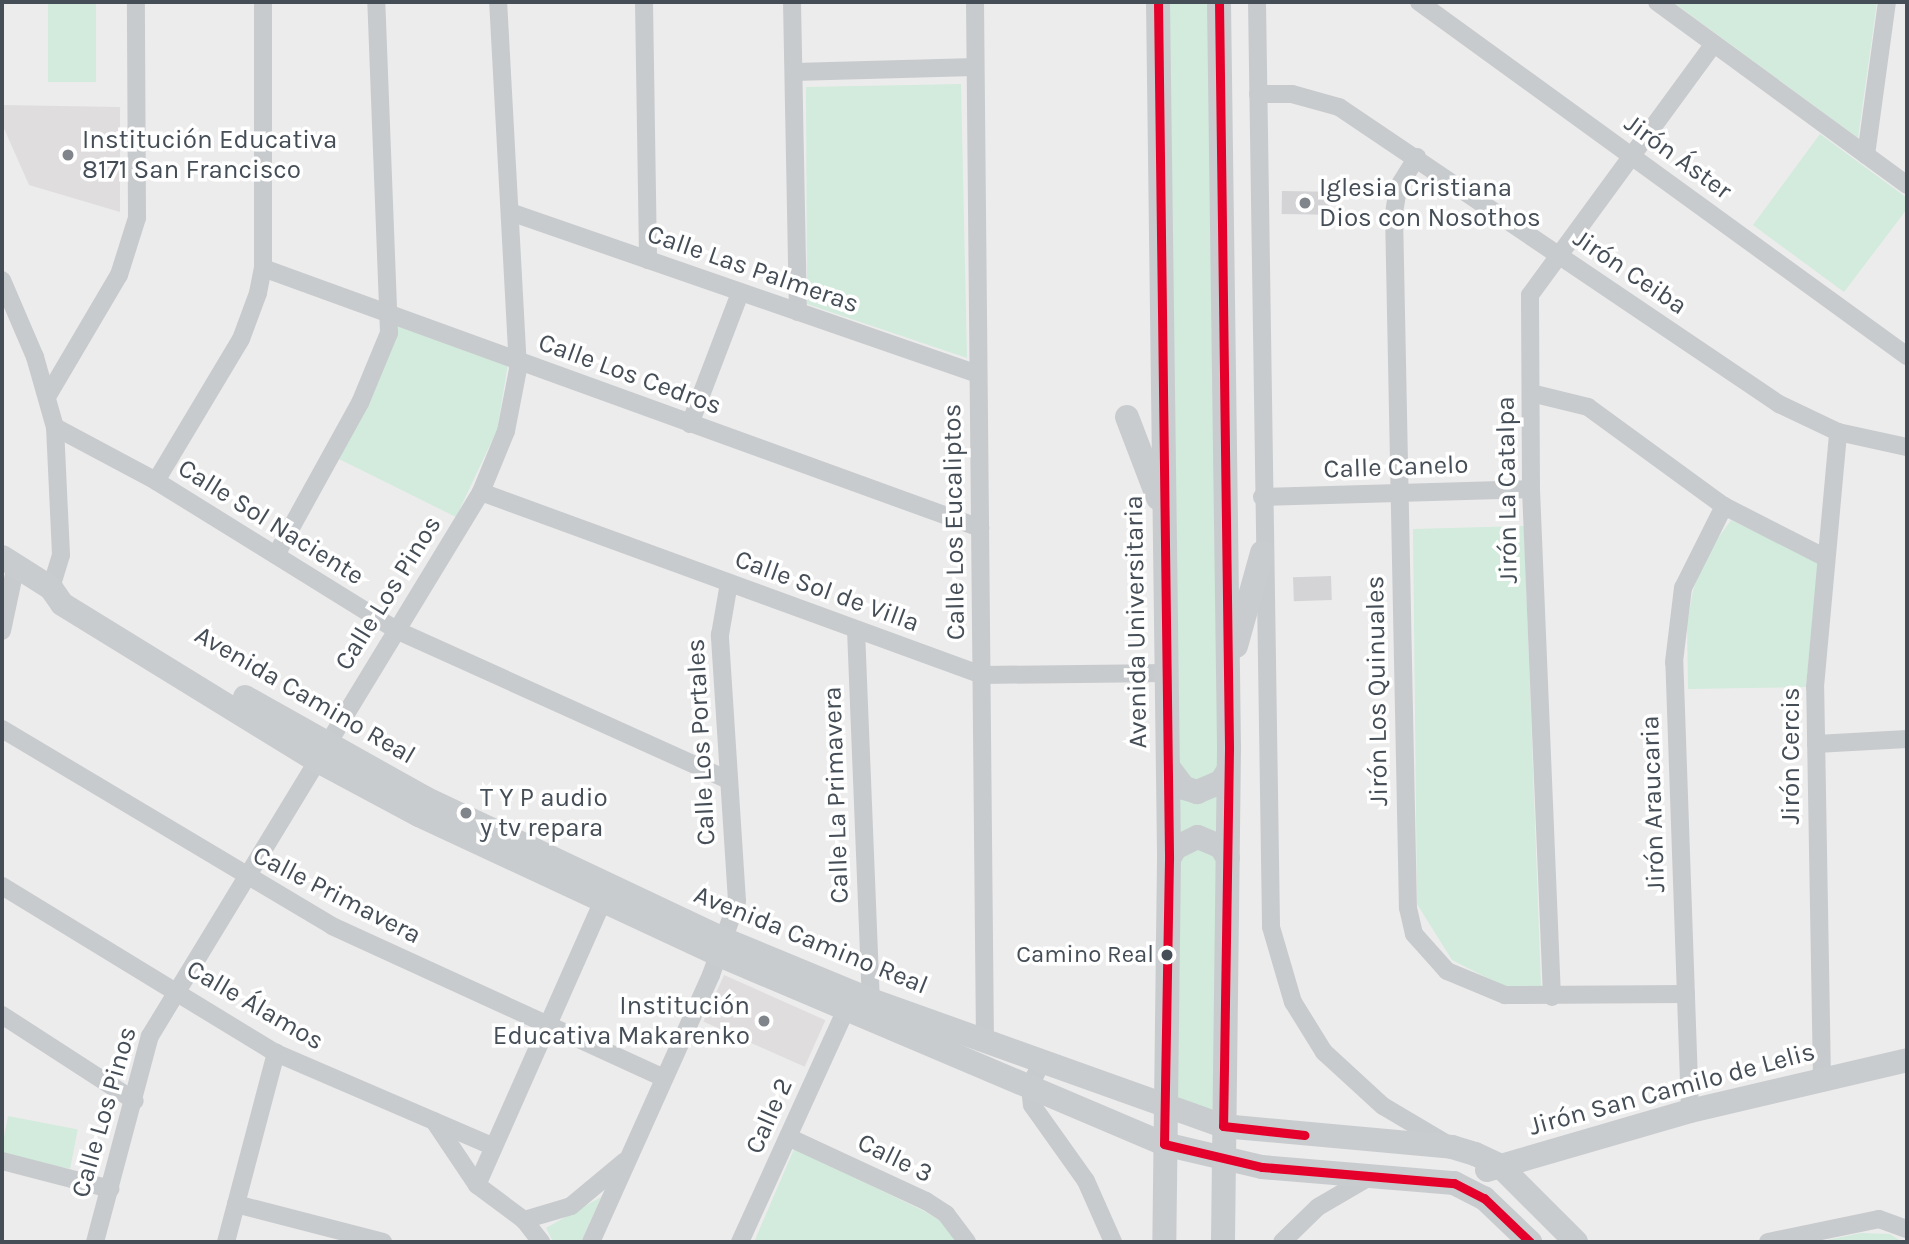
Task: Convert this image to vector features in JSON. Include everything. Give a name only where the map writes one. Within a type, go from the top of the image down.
[{"type":"main road","name":"Avenida Universitaria","points":[[1158,2],[1169,859],[1163,1107],[1164,1242]]},
{"type":"main road","points":[[1219,2],[1228,673],[1223,1242]]},
{"type":"main road","points":[[1127,417],[1165,517]]},
{"type":"main road","points":[[1228,673],[1262,553]]},
{"type":"main road","name":"Avenida Camino Real","points":[[9,561],[51,588],[70,590],[319,752],[603,903],[1163,1107],[1223,1126],[1452,1147],[1499,1166],[1576,1242]]},
{"type":"main road","name":"Avenida Camino Real","points":[[319,752],[425,799],[845,1012],[1164,1144],[1222,1161],[1454,1183],[1484,1198],[1530,1242]]},
{"type":"main road","points":[[1168,768],[1184,788],[1197,792],[1221,782],[1228,771]]},
{"type":"main road","points":[[1169,859],[1175,848],[1198,837],[1221,846],[1228,858]]},
{"type":"main road","name":"Jirón San Camilo de Lelis","points":[[1454,1183],[1499,1166],[1690,1111],[1907,1060]]},
{"type":"main road","points":[[1852,1073],[1907,1079]]},
{"type":"street","points":[[47,397],[119,275],[137,218],[136,2]]},
{"type":"street","points":[[156,481],[252,319],[263,268],[263,2]]},
{"type":"street","points":[[276,555],[360,403],[392,315],[376,2]]},
{"type":"street","name":"Calle Los Pinos","points":[[96,1242],[150,1036],[174,989],[481,492],[506,431],[518,361],[498,2]]},
{"type":"street","points":[[644,2],[648,260]]},
{"type":"street","points":[[792,2],[798,312]]},
{"type":"street","name":"Calle Los Eucaliptos","points":[[975,2],[985,1042]]},
{"type":"street","points":[[1257,2],[1262,553],[1269,892],[1278,964],[1309,1032],[1352,1082],[1452,1147]]},
{"type":"street","name":"Jirón Áster","points":[[1419,2],[1907,356]]},
{"type":"street","points":[[1657,2],[1907,185]]},
{"type":"street","points":[[1866,155],[1887,2]]},
{"type":"street","name":"Jirón La Catalpa","points":[[1552,997],[1531,489],[1530,295],[1555,253],[1714,44]]},
{"type":"street","points":[[794,72],[975,68]]},
{"type":"street","name":"Jirón Ceiba","points":[[1258,94],[1292,94],[1339,107],[1417,157],[1779,404],[1838,432],[1907,446]]},
{"type":"street","name":"Jirón Los Quinuales","points":[[1417,157],[1398,188],[1394,213],[1408,908],[1414,934],[1428,955],[1474,986],[1505,995],[1552,997],[1686,994]]},
{"type":"street","name":"Calle Las Palmeras","points":[[510,212],[978,374]]},
{"type":"street","name":"Calle Los Cedros","points":[[263,268],[980,528]]},
{"type":"street","points":[[2,279],[47,397],[55,427],[61,555],[51,588]]},
{"type":"street","points":[[690,424],[740,293]]},
{"type":"street","points":[[1531,393],[1588,407],[1724,506],[1826,558]]},
{"type":"street","name":"Calle Sol Naciente","points":[[55,427],[156,481],[396,630],[728,780]]},
{"type":"street","name":"Jirón Cercis","points":[[1822,1079],[1816,744],[1826,558],[1838,432]]},
{"type":"street","name":"Calle Canelo","points":[[1262,497],[1531,489]]},
{"type":"street","name":"Calle Sol de Villa","points":[[481,492],[982,675],[1167,674]]},
{"type":"street","name":"Jirón Araucaria","points":[[1690,1111],[1677,619],[1695,555],[1724,506]]},
{"type":"street","points":[[2,631],[9,561]]},
{"type":"street","name":"Calle Los Portales","points":[[591,1242],[723,948],[737,901],[720,635],[729,583]]},
{"type":"street","name":"Calle La Primavera","points":[[856,630],[871,1000]]},
{"type":"street","name":"Calle Primavera","points":[[2,729],[244,878],[547,1028],[664,1078]]},
{"type":"street","points":[[1816,744],[1907,739]]},
{"type":"street","name":"Calle Álamos","points":[[2,886],[276,1053],[494,1147]]},
{"type":"street","points":[[477,1185],[603,903]]},
{"type":"street","name":"Calle 2","points":[[740,1242],[845,1012]]},
{"type":"street","points":[[2,1015],[135,1101]]},
{"type":"street","points":[[226,1242],[276,1053]]},
{"type":"street","points":[[1041,1063],[1030,1087],[1040,1122],[1086,1181],[1113,1242]]},
{"type":"street","points":[[434,1121],[477,1185],[524,1220],[541,1242]]},
{"type":"street","name":"Calle 3","points":[[788,1137],[926,1201],[946,1214],[967,1242]]},
{"type":"street","points":[[524,1220],[571,1206],[628,1159]]},
{"type":"street","points":[[2,1161],[110,1189]]},
{"type":"street","points":[[1282,1242],[1318,1207],[1373,1174]]},
{"type":"street","points":[[236,1204],[383,1242]]},
{"type":"street","points":[[1768,1242],[1878,1219],[1907,1229]]},
{"type":"shaded area","name":"Institución Educativa 8171 San Francisco","points":[[2,105],[120,107],[120,212],[29,185],[2,124]]},
{"type":"shaded area","name":"Institución Educativa Makarenko","points":[[724,975],[825,1020],[805,1067],[703,1022]]},
{"type":"green space","points":[[48,2],[96,2],[96,82],[48,82]]},
{"type":"green space","points":[[1166,2],[1211,2],[1221,761],[1215,1113],[1171,1100]]},
{"type":"green space","points":[[1673,2],[1877,2],[1858,138]]},
{"type":"green space","points":[[961,84],[967,358],[807,304],[806,87]]},
{"type":"green space","points":[[1820,134],[1907,198],[1907,209],[1844,292],[1753,225]]},
{"type":"green space","points":[[399,324],[508,364],[497,430],[456,517],[339,459]]},
{"type":"green space","points":[[1731,520],[1818,562],[1806,687],[1688,689],[1687,625],[1693,590],[1704,558]]},
{"type":"green space","points":[[1524,526],[1541,986],[1503,986],[1452,960],[1417,904],[1413,529]]},
{"type":"green space","points":[[8,1116],[78,1130],[70,1169],[2,1156]]},
{"type":"green space","points":[[794,1149],[922,1210],[942,1222],[957,1242],[754,1242]]},
{"type":"green space","points":[[601,1197],[581,1242],[553,1242],[546,1228]]},
{"type":"green space","points":[[1861,1233],[1890,1234],[1902,1242],[1818,1242]]},
{"type":"building","name":"Iglesia Cristiana Dios con Nosothos","points":[[1282,191],[1329,192],[1329,215],[1282,214]]},
{"type":"building","points":[[1331,576],[1332,600],[1294,601],[1293,577]]},
{"type":"transit line","points":[[1158,2],[1169,859],[1164,1144],[1262,1167],[1454,1183],[1484,1198],[1530,1242]]},
{"type":"transit line","points":[[1219,2],[1229,749],[1223,1126],[1305,1135]]},
{"type":"place","name":"Institución Educativa 8171 San Francisco","points":[[68,155]]},
{"type":"place","name":"Iglesia Cristiana Dios con Nosothos","points":[[1305,203]]},
{"type":"place","name":"T Y P audio y tv repara","points":[[466,813]]},
{"type":"place","name":"Camino Real","points":[[1167,955]]},
{"type":"place","name":"Institución Educativa Makarenko","points":[[764,1021]]}]
